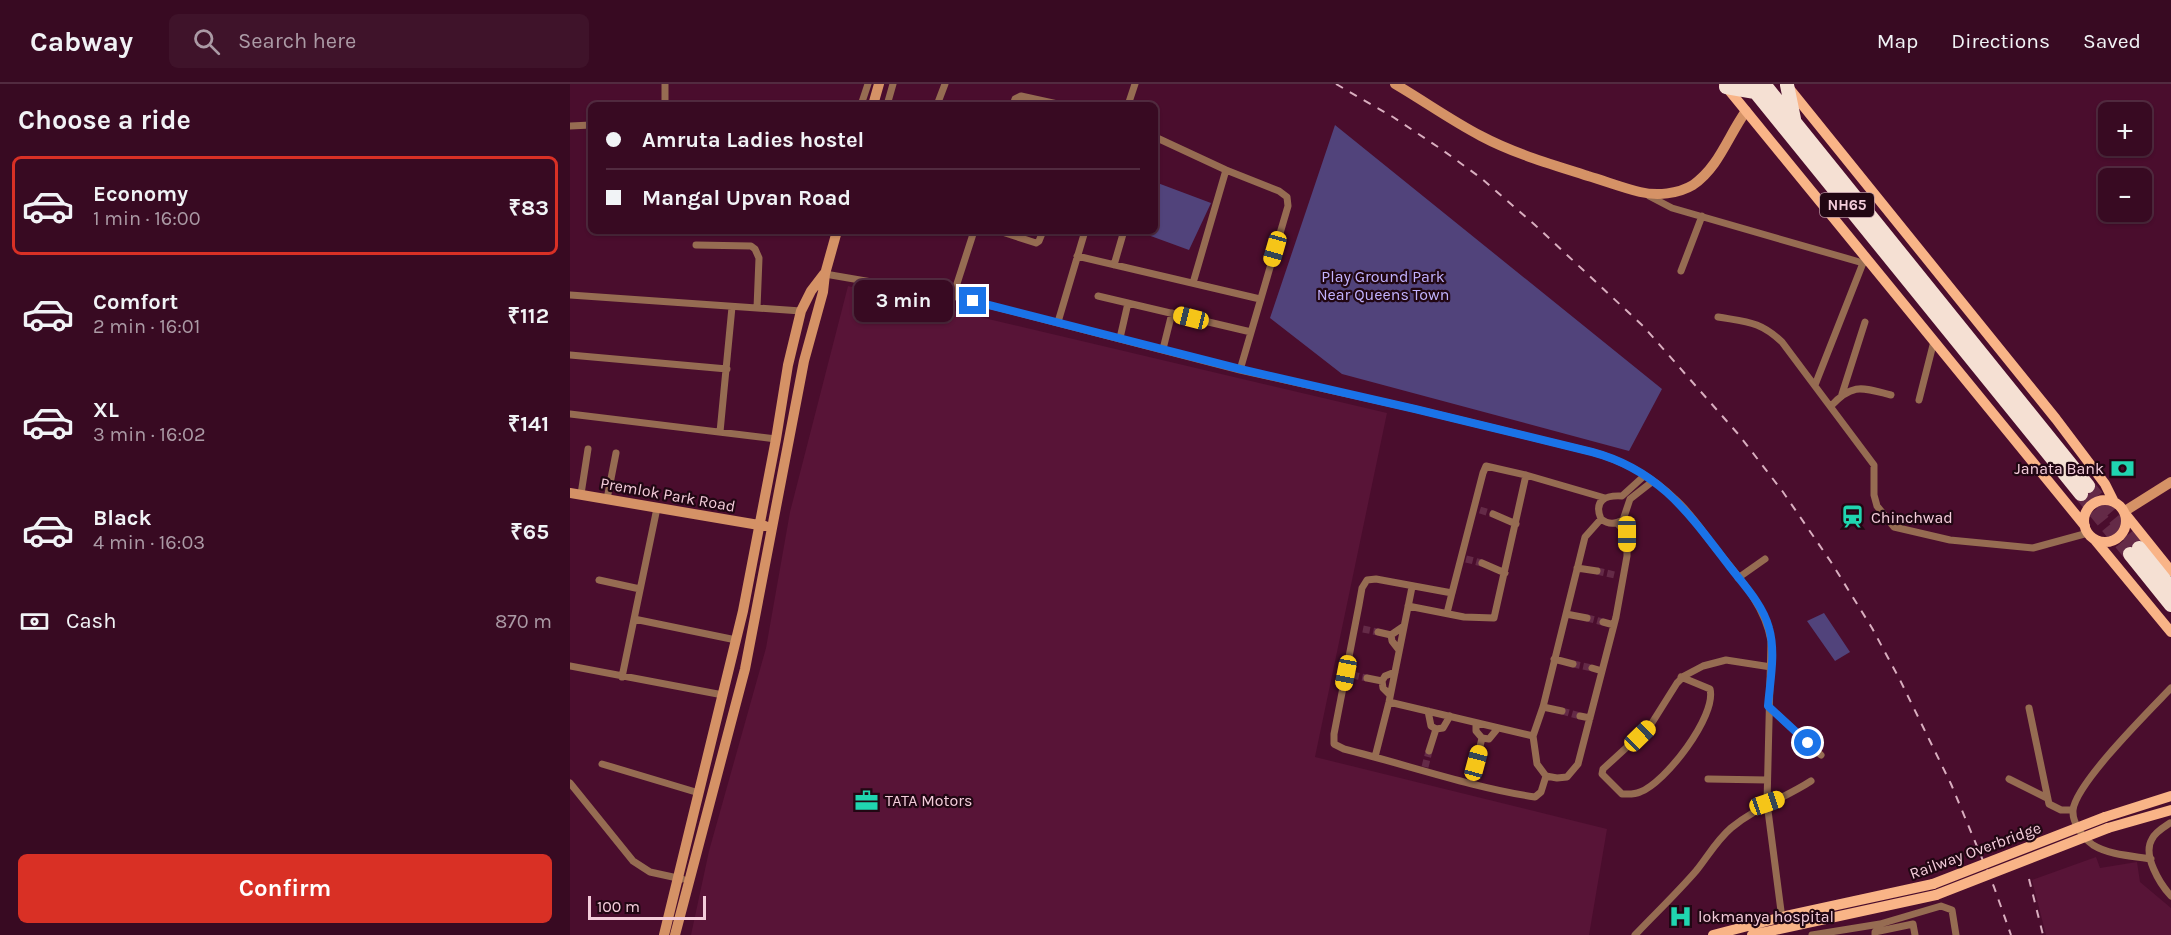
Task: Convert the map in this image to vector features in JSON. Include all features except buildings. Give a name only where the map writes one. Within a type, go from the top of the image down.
[{"type":"highway","points":[[1725,85],[1756,87]]},
{"type":"highway","points":[[1786,85],[1795,122]]},
{"type":"highway","name":"NH65","points":[[1756,87],[1795,122],[2085,490],[1756,87]]},
{"type":"highway","points":[[2171,588],[2134,551],[2171,605]]},
{"type":"main road","points":[[1725,85],[1866,262],[1934,341],[2171,632]]},
{"type":"main road","points":[[1786,85],[2056,419],[2105,484],[2113,500],[2120,505],[2171,571]]},
{"type":"main road","points":[[2089,533],[2085,513],[2093,503],[2100,500],[2113,500]]},
{"type":"main road","points":[[2089,533],[2106,542],[2118,538],[2126,528],[2126,514]]},
{"type":"main road","points":[[2106,823],[2171,796]]},
{"type":"main road","points":[[2106,823],[2171,810]]},
{"type":"main road","name":"Railway Overbridge","points":[[1752,935],[1934,889],[2106,823]]},
{"type":"main road","name":"Railway Overbridge","points":[[1713,935],[1785,916],[1934,889]]},
{"type":"street","points":[[665,84],[665,102]]},
{"type":"street","points":[[862,102],[868,84]]},
{"type":"street","points":[[874,102],[879,84]]},
{"type":"street","points":[[888,102],[893,84]]},
{"type":"street","points":[[938,102],[945,84]]},
{"type":"street","points":[[1129,102],[1135,84]]},
{"type":"street","points":[[1395,84],[1480,136],[1527,157],[1641,192],[1672,208],[1866,262],[1815,385]]},
{"type":"street","points":[[1014,102],[1021,96],[1048,102]]},
{"type":"street","points":[[1641,192],[1665,194],[1693,185],[1714,165],[1733,129],[1746,111]]},
{"type":"street","points":[[570,126],[588,125]]},
{"type":"street","points":[[1158,138],[1226,170],[1279,191],[1287,197],[1288,207],[1240,369]]},
{"type":"street","points":[[1193,283],[1226,170]]},
{"type":"street","points":[[1681,271],[1701,216]]},
{"type":"street","points":[[675,935],[745,669],[804,361],[836,234]]},
{"type":"street","points":[[953,296],[973,234]]},
{"type":"street","points":[[1008,234],[1036,243],[1042,234]]},
{"type":"street","points":[[1058,322],[1084,234]]},
{"type":"street","points":[[1114,265],[1123,234]]},
{"type":"street","points":[[696,245],[751,246],[756,249],[759,258],[757,308]]},
{"type":"street","points":[[1077,256],[1260,300]]},
{"type":"street","points":[[825,274],[953,296],[1240,369],[1596,453],[1614,459],[1653,481],[1683,507],[1760,607],[1769,628],[1772,641],[1768,706],[1767,803],[1781,911]]},
{"type":"street","points":[[664,935],[736,640],[760,526],[788,364],[801,312],[811,291],[825,274]]},
{"type":"street","points":[[570,295],[801,312]]},
{"type":"street","points":[[1098,296],[1251,332]]},
{"type":"street","points":[[1120,338],[1128,303]]},
{"type":"street","points":[[720,432],[732,307]]},
{"type":"street","points":[[1163,349],[1172,313]]},
{"type":"street","points":[[1718,317],[1757,324],[1770,330],[1782,342],[1874,465],[1874,495],[1877,506],[1897,529],[1950,540],[2033,548],[2089,533]]},
{"type":"street","points":[[1831,406],[1842,394],[1865,322]]},
{"type":"street","points":[[1919,400],[1934,341]]},
{"type":"street","points":[[570,355],[727,369]]},
{"type":"street","points":[[1842,394],[1865,388],[1891,395]]},
{"type":"street","points":[[570,414],[776,439]]},
{"type":"street","points":[[579,494],[588,449]]},
{"type":"street","points":[[607,499],[616,453]]},
{"type":"street","points":[[1447,613],[1477,509],[1486,466],[1527,475],[1605,498]]},
{"type":"street","points":[[579,494],[589,469]]},
{"type":"street","points":[[1408,606],[1464,617],[1494,618],[1527,475]]},
{"type":"street","points":[[1644,476],[1622,496],[1611,495],[1605,498],[1599,509],[1601,519],[1610,524],[1623,520],[1627,514],[1630,499],[1653,481]]},
{"type":"street","points":[[2126,514],[2171,482]]},
{"type":"street","name":"Premlok Park Road","points":[[579,494],[773,527]]},
{"type":"street","points":[[622,677],[657,508]]},
{"type":"street","points":[[1493,514],[1516,524]]},
{"type":"street","points":[[1504,517],[1518,515]]},
{"type":"street","points":[[1601,519],[1585,537],[1543,707],[1533,736],[1537,764],[1546,776],[1567,777],[1578,764],[1614,625],[1627,556],[1627,534],[1617,523]]},
{"type":"street","points":[[1738,578],[1765,559]]},
{"type":"street","points":[[1482,563],[1506,573]]},
{"type":"street","points":[[1493,566],[1508,564]]},
{"type":"street","points":[[1577,567],[1597,572]]},
{"type":"street","points":[[1615,575],[1623,577]]},
{"type":"street","points":[[1452,593],[1376,579],[1367,580],[1362,588],[1354,627],[1349,674],[1334,735],[1334,744],[1344,749],[1535,797],[1541,792],[1546,776]]},
{"type":"street","points":[[599,580],[640,589]]},
{"type":"street","points":[[1375,757],[1390,698],[1412,587]]},
{"type":"street","points":[[1566,614],[1587,618]]},
{"type":"street","points":[[634,619],[736,640]]},
{"type":"street","points":[[1603,622],[1614,625]]},
{"type":"street","points":[[1378,632],[1391,635],[1404,626]]},
{"type":"street","points":[[1354,627],[1363,629]]},
{"type":"street","points":[[1391,635],[1392,641],[1399,650]]},
{"type":"street","points":[[1554,659],[1573,664]]},
{"type":"street","points":[[1681,677],[1710,689],[1712,695],[1690,744],[1675,764],[1643,791],[1622,794],[1602,774],[1603,769],[1650,726],[1681,677],[1703,666],[1726,660],[1771,668]]},
{"type":"street","points":[[570,666],[723,695]]},
{"type":"street","points":[[1592,668],[1602,671]]},
{"type":"street","points":[[1395,672],[1385,676],[1382,681],[1383,688],[1390,698],[1428,711],[1533,736]]},
{"type":"street","points":[[1367,678],[1382,681]]},
{"type":"street","points":[[2151,859],[2110,851],[2092,844],[2081,834],[2075,822],[2073,810],[2077,797],[2095,773],[2126,735],[2171,688]]},
{"type":"street","points":[[1768,706],[1821,755]]},
{"type":"street","points":[[1543,707],[1562,711]]},
{"type":"street","points":[[2029,708],[2049,804],[2054,808],[2073,810]]},
{"type":"street","points":[[1428,711],[1431,726],[1436,729],[1443,728],[1450,716]]},
{"type":"street","points":[[1580,716],[1590,718]]},
{"type":"street","points":[[1476,723],[1476,730],[1482,738],[1489,739],[1498,728]]},
{"type":"street","points":[[1429,751],[1436,729]]},
{"type":"street","points":[[1476,763],[1482,738]]},
{"type":"street","points":[[602,764],[699,793]]},
{"type":"street","points":[[1708,778],[1767,780]]},
{"type":"street","points":[[2009,779],[2047,798]]},
{"type":"street","points":[[1635,935],[1692,874],[1731,827],[1767,803],[1787,796],[1811,781]]},
{"type":"street","points":[[570,783],[633,861],[651,872],[690,880]]},
{"type":"street","points":[[2170,823],[2150,841],[2151,859],[2158,880],[2171,896]]},
{"type":"street","points":[[1875,935],[1875,932],[1889,925],[1937,907],[1947,907],[1952,910],[1956,935]]},
{"type":"street","points":[[1812,935],[1913,924],[1915,935]]},
{"type":"shaded area","name":"TATA Motors","points":[[848,286],[1387,413],[1315,757],[1607,829],[1589,935],[691,935],[709,851],[766,648],[790,512]]},
{"type":"shaded area","points":[[2096,857],[2100,868],[2137,862],[2140,882],[2171,908],[2171,935],[2046,935],[2032,880]]},
{"type":"green space","name":"Play Ground Park Near Queens Town","points":[[1335,125],[1662,389],[1629,451],[1342,374],[1270,318]]},
{"type":"green space","points":[[1158,183],[1211,203],[1189,250],[1145,234],[1158,234]]},
{"type":"green space","points":[[1824,613],[1850,652],[1835,661],[1807,621]]},
{"type":"tunnel","points":[[2088,486],[2139,548]]},
{"type":"tunnel","points":[[2081,494],[2130,554]]},
{"type":"tunnel","points":[[1480,510],[1493,514]]},
{"type":"tunnel","points":[[1466,559],[1482,563]]},
{"type":"tunnel","points":[[1597,571],[1615,575]]},
{"type":"tunnel","points":[[1587,618],[1603,622]]},
{"type":"tunnel","points":[[1363,629],[1378,632]]},
{"type":"tunnel","points":[[1573,664],[1592,668]]},
{"type":"tunnel","points":[[1352,675],[1367,678]]},
{"type":"tunnel","points":[[1562,711],[1580,716]]},
{"type":"tunnel","points":[[1425,767],[1429,751]]},
{"type":"tunnel","points":[[1472,778],[1476,763]]},
{"type":"railway","points":[[1336,84],[1393,117],[1441,149],[1481,178],[1535,225],[1643,326],[1739,435],[1783,492],[1831,562],[1872,628],[1951,784],[1994,887],[2011,935]]},
{"type":"railway","points":[[2029,879],[2043,935]]},
{"type":"place","name":"Janata Bank","points":[[2122,468]]},
{"type":"place","name":"Chinchwad","points":[[1853,517]]},
{"type":"place","name":"TATA Motors","points":[[867,800]]},
{"type":"place","name":"lokmanya hospital","points":[[1680,916]]},
{"type":"route","points":[[973,301],[1240,369],[1592,452],[1630,466],[1676,499],[1760,607],[1772,641],[1768,706],[1808,743]]}]
